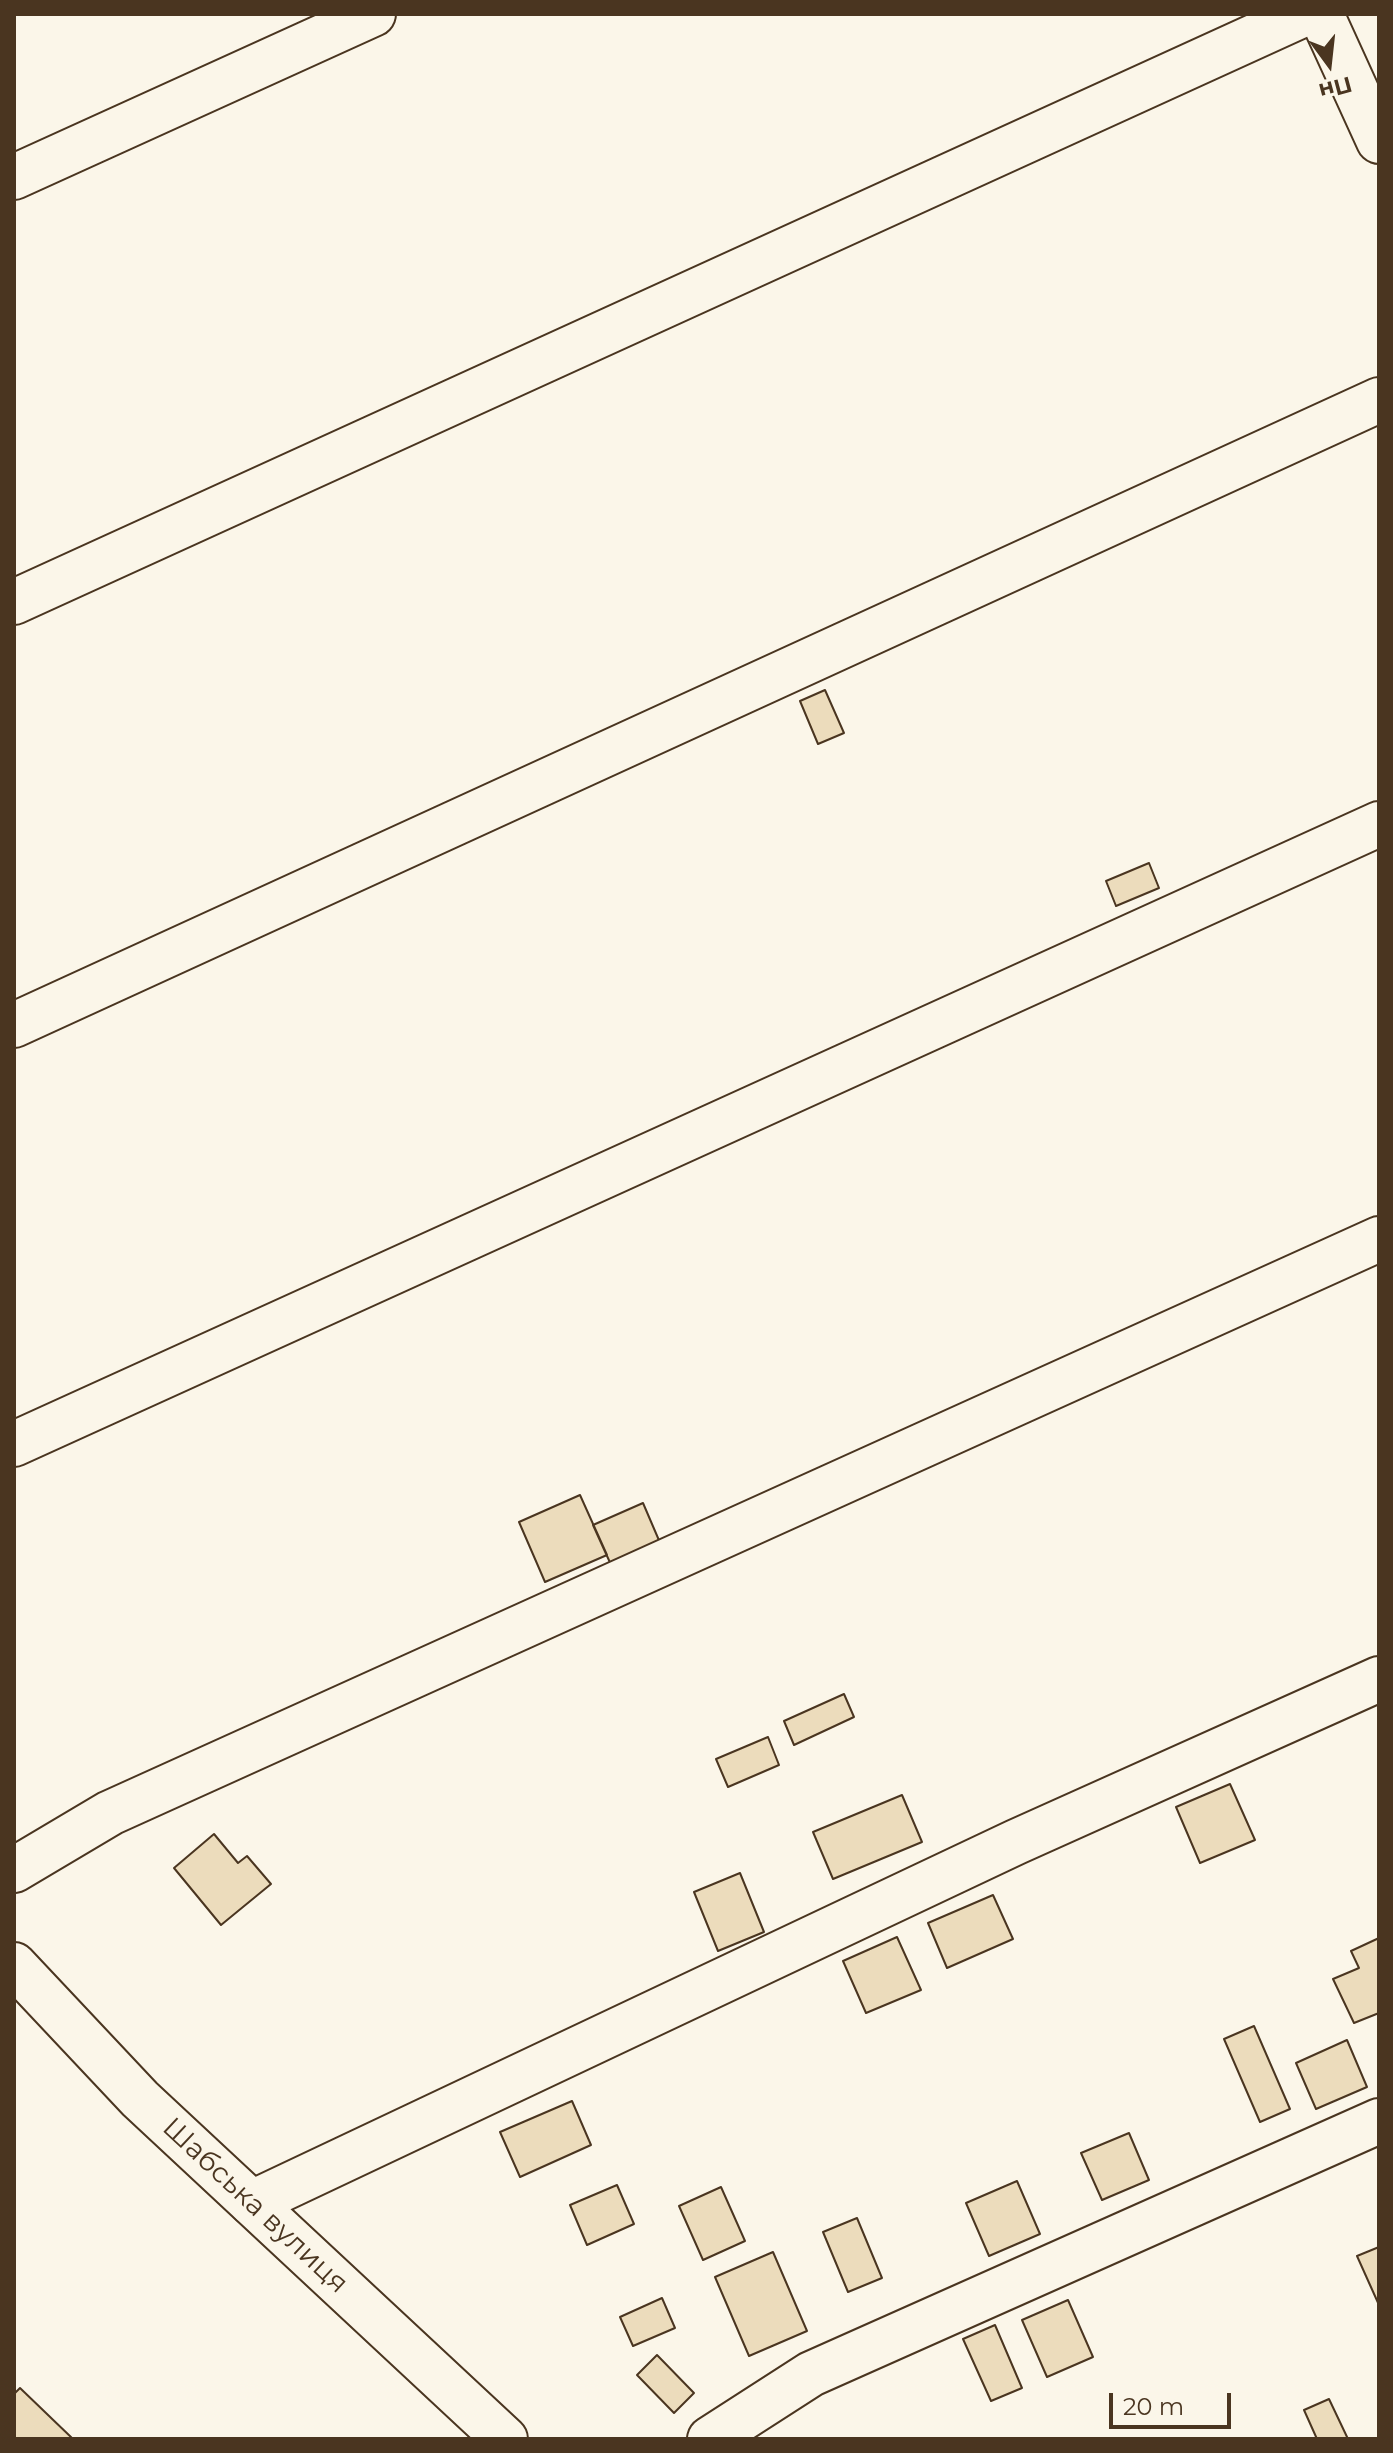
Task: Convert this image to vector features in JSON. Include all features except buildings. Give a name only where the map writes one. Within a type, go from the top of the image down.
[{"type":"street","points":[[14,177],[373,14]]},
{"type":"street","points":[[14,602],[1304,14]]},
{"type":"street","points":[[1321,14],[1379,141]]},
{"type":"street","points":[[14,1025],[1379,400]]},
{"type":"street","points":[[14,1444],[1379,824]]},
{"type":"street","points":[[14,1870],[110,1813],[1379,1239]]},
{"type":"street","points":[[252,2203],[1016,1842],[1379,1679]]},
{"type":"street","name":"Шабська вулиця","points":[[21,1980],[140,2099],[505,2439]]},
{"type":"street","points":[[710,2439],[811,2374],[1379,2121]]}]
